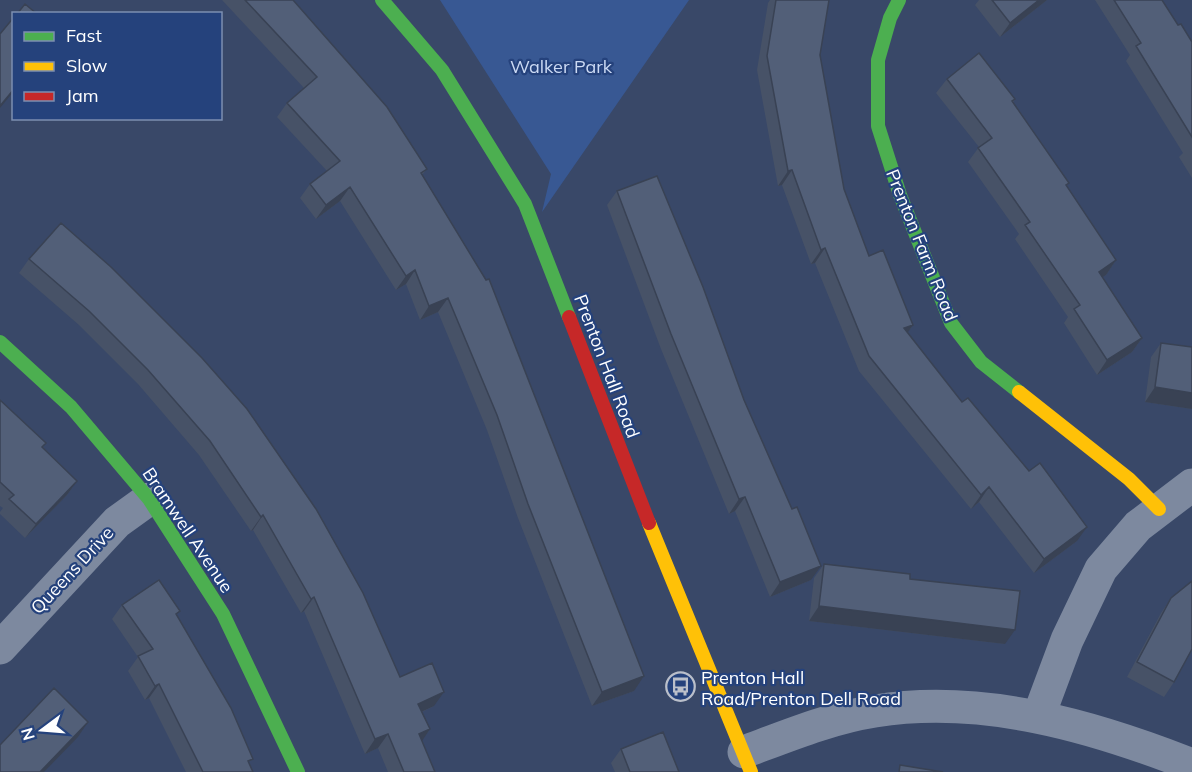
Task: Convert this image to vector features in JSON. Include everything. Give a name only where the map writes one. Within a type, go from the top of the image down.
[{"type":"street","name":"Prenton Hall Road","points":[[382,0],[442,70],[525,204],[642,506],[748,762]]},
{"type":"street","name":"Prenton Farm Road","points":[[899,0],[890,18],[878,60],[878,126],[900,195],[951,323],[981,362],[1129,478],[1160,509]]},
{"type":"street","name":"Bramwell Avenue","points":[[0,342],[71,407],[149,499],[223,614],[298,772]]},
{"type":"street","points":[[1039,716],[1067,640],[1101,569],[1138,526],[1192,485]]},
{"type":"street","name":"Queens Drive","points":[[0,648],[117,522],[149,499]]},
{"type":"street","points":[[748,762],[805,730],[875,711],[939,706],[1039,716],[1153,749],[1192,765]]},
{"type":"green space","name":"Walker Park","points":[[440,0],[689,0],[542,212],[551,174]]},
{"type":"building","points":[[245,0],[293,0],[387,107],[427,169],[421,173],[486,280],[489,279],[644,676],[602,692],[528,504],[497,415],[448,298],[429,306],[415,270],[406,276],[350,187],[326,205],[310,184],[340,161],[287,103],[317,77]]},
{"type":"building","points":[[776,0],[829,0],[820,55],[844,189],[869,256],[883,250],[913,325],[904,328],[962,402],[968,398],[1029,471],[1040,463],[1087,527],[1044,559],[989,487],[981,495],[869,356],[825,248],[821,250],[792,170],[788,171],[767,56]]},
{"type":"building","points":[[992,0],[1039,0],[1010,23]]},
{"type":"building","points":[[1114,0],[1162,0],[1192,42],[1192,137],[1136,46],[1141,43]]},
{"type":"building","points":[[25,4],[35,12],[19,12]]},
{"type":"building","points":[[12,19],[12,91],[0,106],[0,34]]},
{"type":"building","points":[[979,53],[1015,99],[1012,101],[1069,183],[1066,185],[1116,260],[1099,272],[1142,338],[1107,360],[1074,309],[1080,305],[1025,225],[1030,222],[978,148],[992,138],[947,79]]},
{"type":"building","points":[[657,176],[703,287],[744,400],[792,509],[797,507],[821,566],[780,582],[745,497],[739,499],[671,334],[617,191]]},
{"type":"building","points":[[61,223],[111,267],[202,358],[247,409],[316,509],[363,593],[400,677],[432,663],[444,692],[418,704],[430,729],[419,734],[435,772],[404,772],[388,734],[375,739],[314,597],[311,599],[263,515],[261,517],[210,441],[148,370],[89,311],[29,259]]},
{"type":"building","points":[[1161,343],[1192,347],[1192,393],[1155,387]]},
{"type":"building","points":[[0,400],[46,443],[42,447],[77,481],[36,524],[9,499],[14,495],[0,482]]},
{"type":"building","points":[[824,564],[910,574],[910,579],[1020,591],[1015,630],[819,606]]},
{"type":"building","points":[[159,580],[180,611],[176,614],[231,708],[253,759],[248,761],[253,772],[203,772],[159,684],[155,686],[138,656],[153,649],[122,605]]},
{"type":"building","points":[[1192,581],[1192,649],[1174,682],[1137,662],[1171,598]]},
{"type":"building","points":[[54,688],[88,722],[40,772],[0,772],[0,745]]},
{"type":"building","points":[[663,732],[679,772],[630,772],[621,749]]},
{"type":"building","points":[[900,765],[943,772],[899,772]]},
{"type":"traffic: fast","points":[[382,0],[442,70],[525,204],[569,317]]},
{"type":"traffic: fast","points":[[899,0],[890,18],[878,60],[878,126],[900,195],[951,323],[981,362],[1019,392]]},
{"type":"traffic: fast","points":[[0,342],[71,407],[149,499],[223,614],[298,772]]},
{"type":"traffic: slow","points":[[1019,392],[1129,479],[1159,509]]},
{"type":"traffic: slow","points":[[649,523],[751,772]]},
{"type":"traffic: jam","points":[[569,317],[649,523]]},
{"type":"place","name":"Prenton Hall Road/Prenton Dell Road","points":[[680,687]]}]
